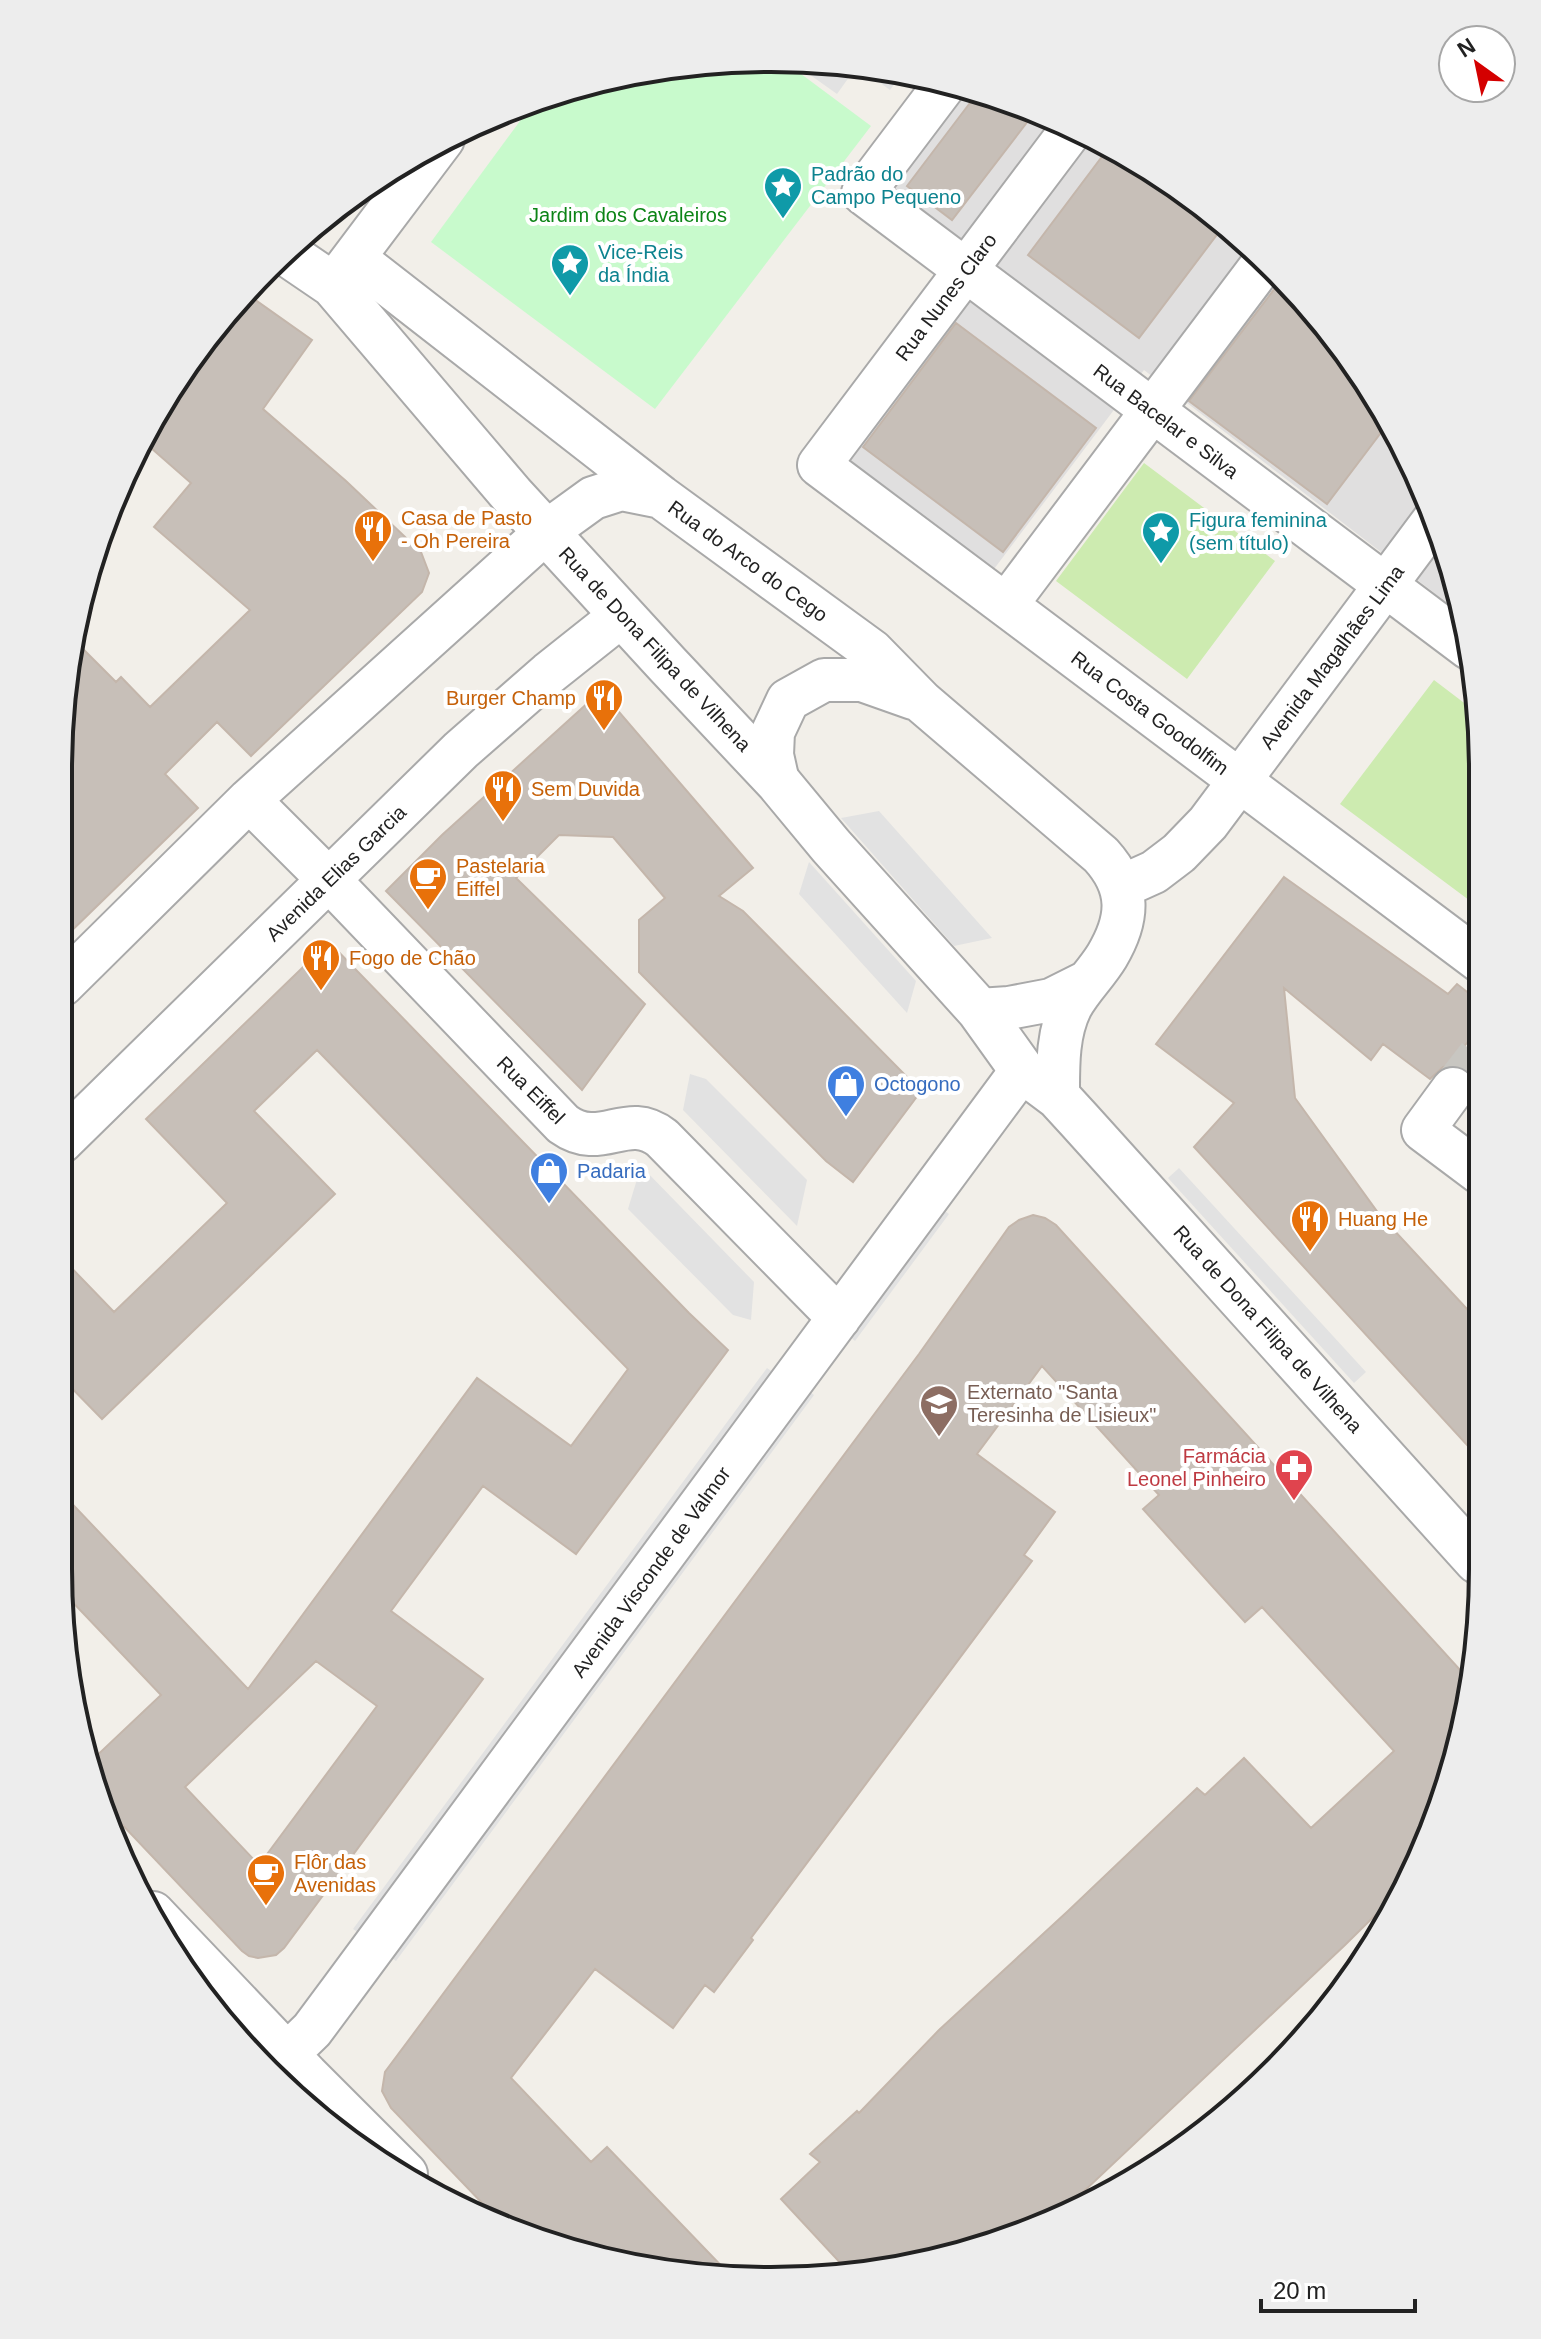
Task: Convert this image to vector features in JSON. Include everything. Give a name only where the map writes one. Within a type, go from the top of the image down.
[{"type":"street","name":"Rua Bacelar e Silva","points":[[939,93],[863,193],[1457,639]]},
{"type":"street","name":"Rua Nunes Claro","points":[[819,465],[1065,138]]},
{"type":"street","points":[[343,272],[424,164]]},
{"type":"street","name":"Rua de Dona Filipa de Vilhena","points":[[298,257],[343,272],[512,495],[778,782],[831,846],[979,1010],[1022,1070],[1058,1097],[1469,1552]]},
{"type":"street","points":[[1006,605],[1258,271]]},
{"type":"street","name":"Rua do Arco do Cego","points":[[343,272],[872,651],[922,702],[1101,855],[1113,867],[1123,886]]},
{"type":"street","name":"Rua Costa Goodolfim","points":[[819,465],[1469,953]]},
{"type":"street","points":[[72,975],[249,800],[546,532],[593,498],[621,489],[661,497]]},
{"type":"street","name":"Avenida Magalhães Lima","points":[[1123,886],[1154,872],[1179,853],[1208,823],[1426,531]]},
{"type":"street","name":"Avenida Elias Garcia","points":[[72,1131],[461,750],[549,673],[622,615]]},
{"type":"street","points":[[778,782],[772,755],[773,732],[788,700],[824,680],[862,680],[922,702]]},
{"type":"street","name":"Rua Eiffel","points":[[249,800],[563,1124],[583,1135],[635,1126],[650,1129],[839,1318]]},
{"type":"street","points":[[1058,1097],[1061,1035],[1070,1009],[1085,983],[1107,956],[1123,920],[1123,886]]},
{"type":"street","points":[[979,1010],[1051,1000],[1085,983]]},
{"type":"street","name":"Avenida Visconde de Valmor","points":[[281,2060],[312,2030],[1022,1070]]},
{"type":"street","points":[[1453,1089],[1423,1130],[1469,1164]]},
{"type":"street","points":[[187,1952],[281,2060],[307,2075],[379,2147]]},
{"type":"shaded area","points":[[807,73],[849,77],[837,94]]},
{"type":"shaded area","points":[[877,80],[895,83],[890,90]]},
{"type":"shaded area","points":[[959,98],[1038,125],[1079,144],[1159,190],[1196,216],[1231,245],[1296,310],[1351,382],[1375,421],[1416,503],[1448,604],[1144,370],[991,573],[847,457],[994,272],[893,190]]},
{"type":"shaded area","points":[[879,811],[992,938],[954,946],[841,818]]},
{"type":"shaded area","points":[[809,862],[916,981],[907,1013],[799,894]]},
{"type":"shaded area","points":[[690,1074],[706,1079],[807,1180],[797,1226],[683,1110]]},
{"type":"shaded area","points":[[641,1166],[754,1282],[751,1320],[733,1315],[628,1209]]},
{"type":"shaded area","points":[[1179,1168],[1366,1372],[1354,1383],[1168,1178]]},
{"type":"shaded area","points":[[938,1206],[949,1214],[855,1341],[844,1332]]},
{"type":"shaded area","points":[[767,1368],[780,1377],[365,1937],[353,1929]]},
{"type":"shaded area","points":[[803,1387],[814,1395],[396,1961],[385,1953]]},
{"type":"green space","name":"Jardim dos Cavaleiros","points":[[725,73],[799,73],[871,126],[655,409],[431,242],[522,118],[590,96],[679,78]]},
{"type":"green space","points":[[1144,463],[1275,561],[1187,679],[1056,581]]},
{"type":"green space","points":[[1434,680],[1466,704],[1469,900],[1340,804]]},
{"type":"building","points":[[971,102],[1028,121],[952,220],[907,186]]},
{"type":"building","points":[[1102,156],[1159,190],[1218,234],[1139,338],[1028,255]]},
{"type":"building","points":[[1275,288],[1325,345],[1381,432],[1327,504],[1189,401]]},
{"type":"building","points":[[255,300],[312,340],[263,409],[421,552],[429,573],[422,592],[251,756],[217,722],[165,774],[198,808],[72,930],[73,725],[83,649],[116,682],[121,677],[150,707],[250,610],[154,527],[191,483],[151,448],[190,382],[216,345]]},
{"type":"building","points":[[956,323],[1096,428],[1003,552],[863,447]]},
{"type":"building","points":[[601,691],[753,868],[719,896],[743,911],[921,1091],[853,1182],[826,1161],[639,972],[639,920],[665,898],[613,837],[559,835],[516,878],[645,1004],[582,1090],[386,891],[442,835]]},
{"type":"building","points":[[1284,877],[1448,994],[1457,984],[1469,993],[1469,1040],[1449,1066],[1443,1067],[1430,1079],[1383,1044],[1371,1060],[1284,988],[1295,1098],[1379,1214],[1469,1311],[1469,1447],[1194,1147],[1234,1103],[1156,1044]]},
{"type":"building","points":[[329,942],[728,1350],[576,1554],[483,1486],[391,1611],[483,1679],[284,1948],[276,1955],[258,1958],[242,1951],[120,1822],[98,1755],[161,1695],[73,1602],[72,1504],[248,1689],[477,1378],[571,1446],[628,1369],[317,1050],[254,1111],[335,1194],[102,1419],[72,1388],[72,1268],[114,1312],[227,1203],[146,1119]],"holes":[[[316,1661],[377,1706],[259,1865],[185,1787]]]},
{"type":"building","points":[[1033,1215],[1056,1225],[1461,1671],[1456,1705],[1432,1793],[1416,1836],[1378,1913],[1079,2195],[1038,2214],[951,2243],[907,2254],[841,2263],[781,2199],[820,2162],[810,2154],[857,2111],[859,2113],[939,2030],[1197,1788],[1205,1795],[1244,1758],[1311,1828],[1394,1751],[1262,1607],[1245,1622],[1213,1587],[1143,1509],[1159,1495],[1042,1366],[977,1454],[1055,1512],[1024,1555],[1032,1561],[751,1938],[753,1940],[714,1992],[705,1985],[673,2028],[595,1969],[511,2078],[591,2162],[607,2147],[721,2266],[634,2254],[590,2243],[546,2230],[484,2205],[391,2108],[382,2091],[385,2072],[919,1354],[1009,1227]]},
{"type":"tunnel","points":[[1453,1089],[1469,1068]]},
{"type":"place","name":"Padrão do Campo Pequeno","points":[[783,220]]},
{"type":"place","name":"Vice-Reis da Índia","points":[[570,297]]},
{"type":"place","name":"Casa de Pasto - Oh Pereira","points":[[373,563]]},
{"type":"place","name":"Figura feminina (sem título)","points":[[1161,565]]},
{"type":"place","name":"Burger Champ","points":[[604,732]]},
{"type":"place","name":"Sem Duvida","points":[[503,823]]},
{"type":"place","name":"Pastelaria Eiffel","points":[[428,911]]},
{"type":"place","name":"Fogo de Chão","points":[[321,992]]},
{"type":"place","name":"Octogono","points":[[846,1118]]},
{"type":"place","name":"Padaria","points":[[549,1205]]},
{"type":"place","name":"Huang He","points":[[1310,1253]]},
{"type":"place","name":"Externato \"Santa Teresinha de Lisieux\"","points":[[939,1438]]},
{"type":"place","name":"Farmácia Leonel Pinheiro","points":[[1294,1502]]},
{"type":"place","name":"Flôr das Avenidas","points":[[266,1907]]}]
